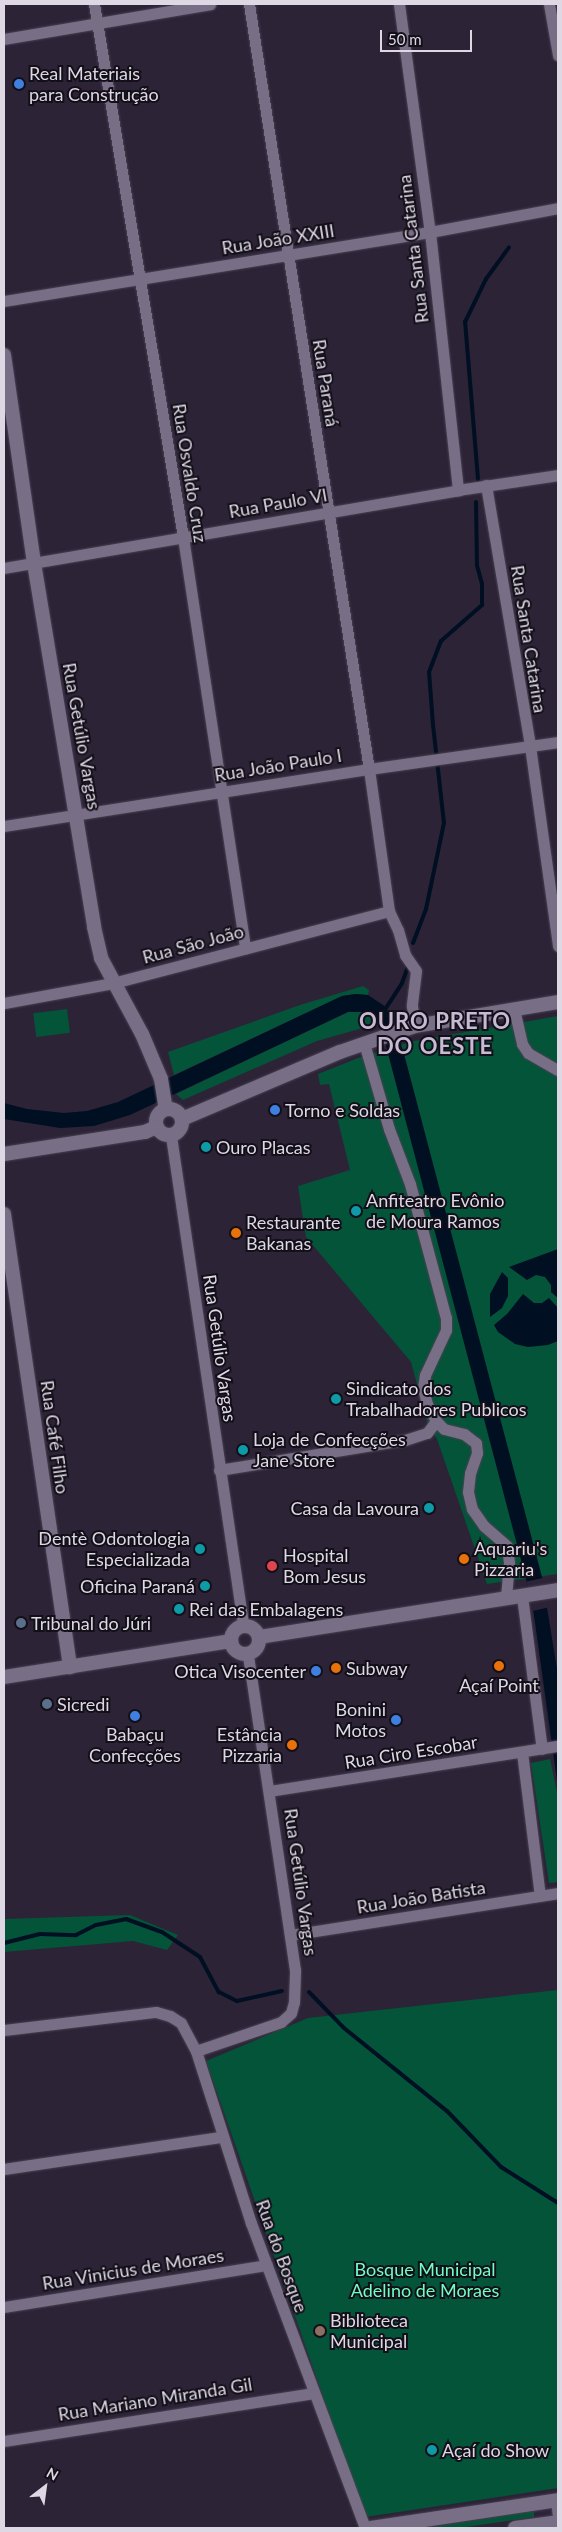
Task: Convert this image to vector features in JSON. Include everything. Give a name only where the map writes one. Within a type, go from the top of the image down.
[{"type":"street","name":"Rua Osvaldo Cruz","points":[[94,4],[183,537],[245,948]]},
{"type":"street","points":[[4,39],[210,4]]},
{"type":"street","name":"Rua Paraná","points":[[249,4],[369,768],[389,911],[398,930],[405,955],[416,971],[412,1006],[415,1026]]},
{"type":"street","name":"Rua Santa Catarina","points":[[399,4],[430,232],[458,490]]},
{"type":"street","points":[[549,4],[558,55]]},
{"type":"street","name":"Rua João XXIII","points":[[4,301],[430,232],[558,208]]},
{"type":"street","name":"Rua Getúlio Vargas","points":[[4,355],[34,563],[94,927],[101,958],[142,1034],[161,1079],[166,1104]]},
{"type":"street","name":"Rua Paulo VI","points":[[4,568],[486,485],[558,475]]},
{"type":"street","name":"Rua Santa Catarina","points":[[486,485],[530,746],[558,946]]},
{"type":"street","name":"Rua João Paulo I","points":[[4,826],[369,768],[558,742]]},
{"type":"street","name":"Rua São João","points":[[4,1002],[113,983],[389,911]]},
{"type":"street","points":[[182,1119],[263,1083],[364,1043],[415,1026],[558,1002]]},
{"type":"street","points":[[514,1009],[522,1044],[528,1053],[558,1070]]},
{"type":"street","points":[[364,1043],[389,1129],[410,1184],[444,1308],[446,1330],[427,1367],[423,1388],[427,1404],[436,1422],[444,1429],[464,1434],[476,1443],[477,1452],[470,1473],[468,1492],[472,1509],[484,1526],[507,1546],[509,1562],[506,1598]]},
{"type":"street","points":[[166,1104],[176,1111],[182,1119],[179,1131],[171,1136],[163,1134],[156,1128],[156,1118],[166,1104]]},
{"type":"street","points":[[4,1154],[145,1132],[156,1128]]},
{"type":"street","name":"Rua Getúlio Vargas","points":[[171,1136],[243,1626]]},
{"type":"street","name":"Rua Café Filho","points":[[4,1214],[70,1667]]},
{"type":"street","points":[[219,1470],[405,1440],[427,1434],[436,1422]]},
{"type":"street","points":[[259,1637],[552,1591]]},
{"type":"street","points":[[526,1596],[550,1748]]},
{"type":"street","points":[[243,1626],[255,1630],[259,1637],[258,1646],[248,1654],[236,1651],[231,1641],[234,1631],[243,1626]]},
{"type":"street","points":[[4,1676],[231,1641]]},
{"type":"street","name":"Rua Getúlio Vargas","points":[[196,2051],[281,2022],[290,2013],[294,2002],[296,1981],[290,1935],[248,1654]]},
{"type":"street","name":"Rua Ciro Escobar","points":[[269,1792],[550,1748]]},
{"type":"street","points":[[522,1752],[540,1896]]},
{"type":"street","name":"Rua João Batista","points":[[290,1935],[558,1893]]},
{"type":"street","name":"Rua do Bosque","points":[[4,2030],[156,2012],[170,2016],[181,2023],[196,2051],[222,2137],[313,2393],[365,2528]]},
{"type":"street","points":[[4,2169],[222,2137]]},
{"type":"street","name":"Rua Vinicius de Moraes","points":[[4,2307],[267,2264]]},
{"type":"street","name":"Rua Mariano Miranda Gil","points":[[4,2441],[313,2393]]},
{"type":"street","points":[[371,2528],[557,2500],[558,2516]]},
{"type":"street","points":[[515,2528],[558,2522]]},
{"type":"green space","points":[[363,986],[369,990],[368,995],[342,996],[174,1075],[168,1052],[300,1005]]},
{"type":"green space","points":[[67,1009],[70,1033],[36,1037],[33,1013]]},
{"type":"green space","points":[[358,1010],[366,1012],[380,1023],[317,1041],[183,1100],[176,1094],[348,1012]]},
{"type":"green space","points":[[558,1016],[558,1574],[487,1584],[437,1439],[428,1425],[411,1362],[306,1237],[298,1186],[350,1170],[329,1084],[320,1085],[318,1074],[358,1058],[414,1041]]},
{"type":"green space","points":[[550,1759],[558,1797],[558,1882],[549,1883],[531,1763]]},
{"type":"green space","points":[[130,1915],[178,1935],[167,1950],[133,1941],[4,1952],[4,1919]]},
{"type":"green space","name":"Bosque Municipal Adelino de Moraes","points":[[558,1990],[558,2488],[365,2517],[206,2061],[308,2018]]},
{"type":"green space","points":[[534,2511],[534,2517],[459,2528],[424,2528]]},
{"type":"water","points":[[368,995],[386,1007],[403,1050],[542,1577],[558,1675],[558,1788],[534,1615],[526,1579],[380,1023],[366,1012],[348,1012],[130,1115],[94,1126],[60,1128],[4,1119],[4,1103],[27,1109],[64,1113],[87,1111],[118,1102],[342,996]]},
{"type":"water","points":[[558,1249],[558,1298],[551,1292],[551,1285],[545,1277],[536,1275],[527,1280],[509,1267]]},
{"type":"water","points":[[502,1272],[508,1278],[508,1296],[502,1308],[490,1317],[490,1294]]},
{"type":"water","points":[[523,1294],[534,1303],[542,1303],[549,1298],[558,1308],[558,1341],[548,1345],[528,1347],[515,1344],[498,1332],[494,1325],[507,1314]]},
{"type":"pier","points":[[543,1578],[549,1607],[533,1611],[526,1582]]},
{"type":"waterway","points":[[478,479],[465,322],[486,279],[509,247]]},
{"type":"waterway","points":[[413,943],[426,909],[444,823],[429,672],[441,641],[482,605],[482,584],[477,565],[476,502]]},
{"type":"waterway","points":[[384,1011],[402,983],[407,969]]},
{"type":"waterway","points":[[4,1943],[40,1934],[76,1935],[96,1925],[126,1919],[162,1932],[200,1957],[219,1992],[237,2001],[282,1991]]},
{"type":"waterway","points":[[309,1992],[344,2028],[447,2111],[501,2167],[558,2203]]},
{"type":"place","name":"Real Materiais para Construção","points":[[19,84]]},
{"type":"place","name":"Torno e Soldas","points":[[275,1110]]},
{"type":"place","name":"Ouro Placas","points":[[206,1147]]},
{"type":"place","name":"Anfiteatro Evônio de Moura Ramos","points":[[356,1211]]},
{"type":"place","name":"Restaurante Bakanas","points":[[236,1233]]},
{"type":"place","name":"Sindicato dos Trabalhadores Publicos","points":[[336,1399]]},
{"type":"place","name":"Loja de Confecções Jane Store","points":[[243,1450]]},
{"type":"place","name":"Casa da Lavoura","points":[[429,1508]]},
{"type":"place","name":"Dentè Odontologia Especializada","points":[[200,1549]]},
{"type":"place","name":"Aquariu's Pizzaria","points":[[464,1559]]},
{"type":"place","name":"Hospital Bom Jesus","points":[[272,1566]]},
{"type":"place","name":"Oficina Paraná","points":[[205,1586]]},
{"type":"place","name":"Rei das Embalagens","points":[[179,1609]]},
{"type":"place","name":"Tribunal do Júri","points":[[21,1623]]},
{"type":"place","name":"Açaí Point","points":[[499,1666]]},
{"type":"place","name":"Subway","points":[[336,1668]]},
{"type":"place","name":"Otica Visocenter","points":[[316,1671]]},
{"type":"place","name":"Sicredi","points":[[47,1704]]},
{"type":"place","name":"Babaçu Confecções","points":[[135,1716]]},
{"type":"place","name":"Bonini Motos","points":[[396,1720]]},
{"type":"place","name":"Estância Pizzaria","points":[[292,1745]]},
{"type":"place","name":"Biblioteca Municipal","points":[[320,2331]]},
{"type":"place","name":"Açaí do Show","points":[[432,2450]]},
{"type":"district","name":"OURO PRETO DO OESTE","points":[[435,1032]]}]
